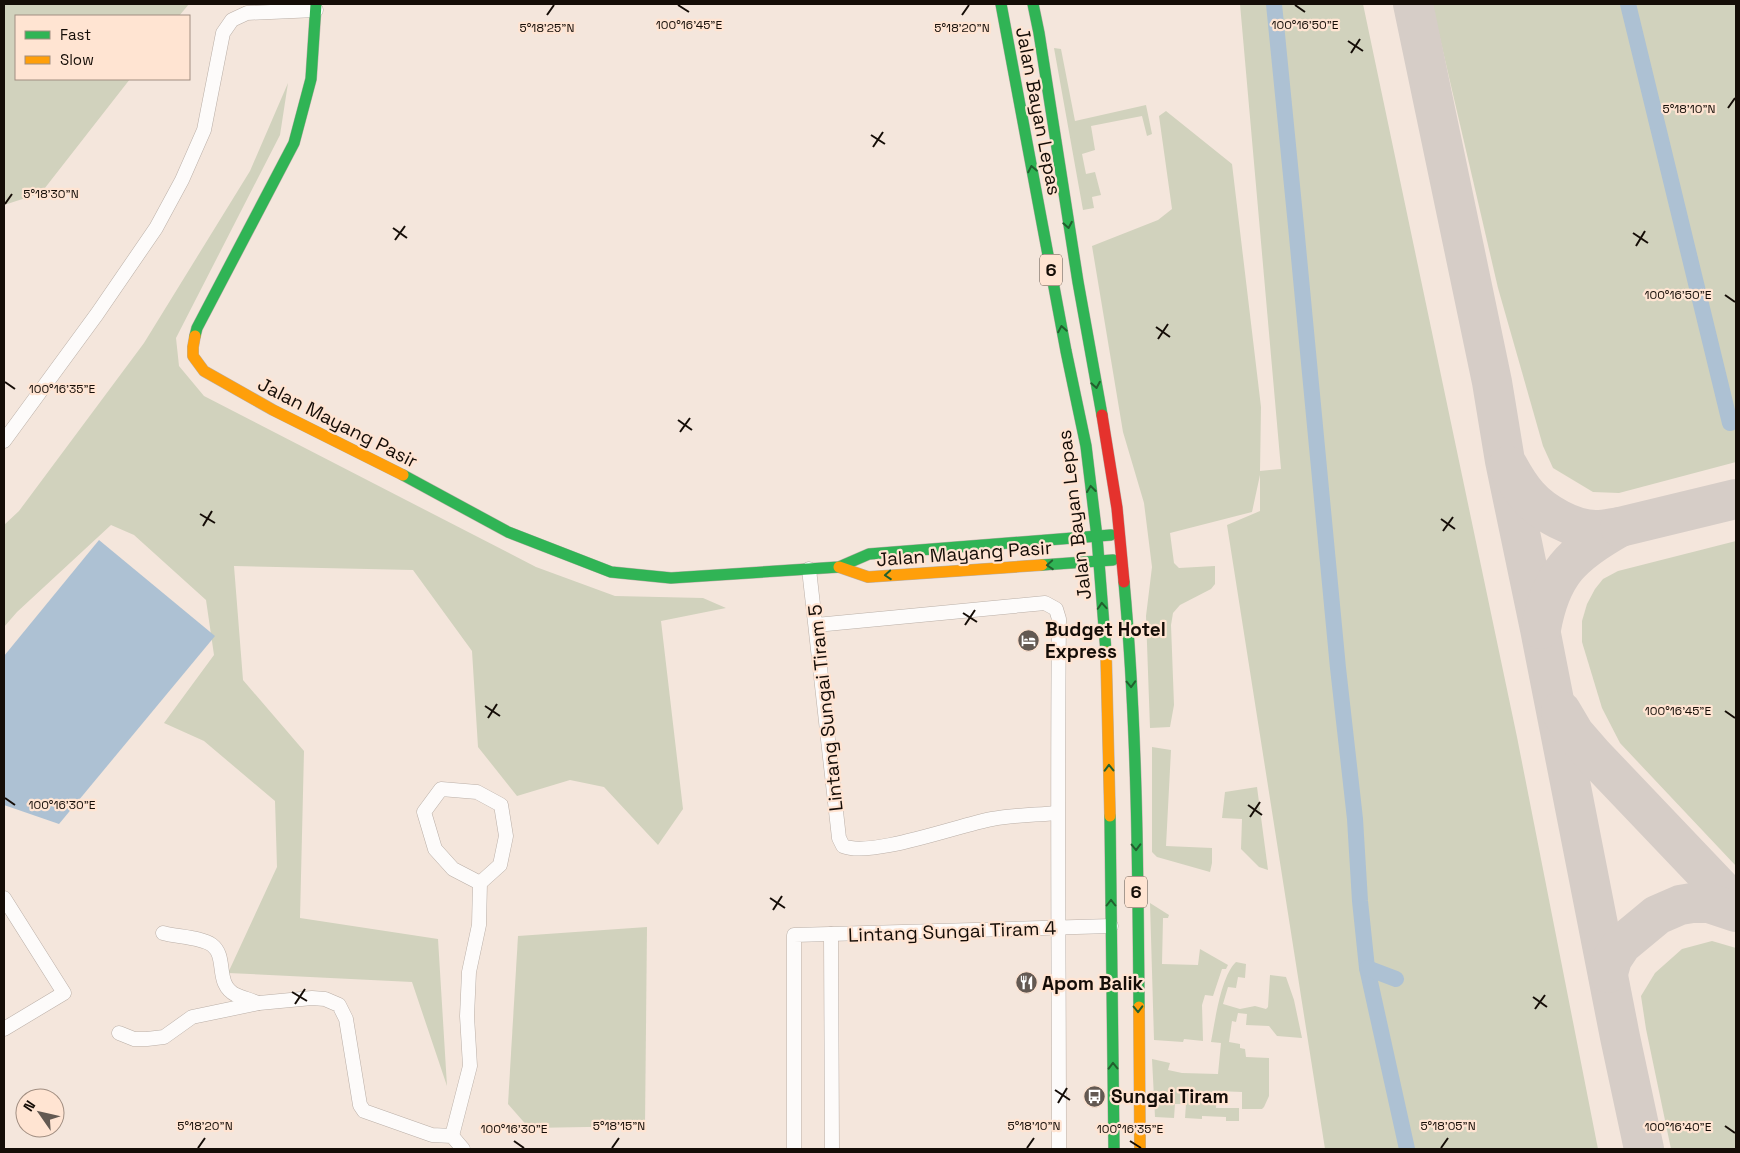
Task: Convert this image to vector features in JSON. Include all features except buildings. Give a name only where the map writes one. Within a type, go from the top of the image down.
[{"type":"main road","name":"Jalan Bayan Lepas","points":[[1001,4],[1066,351],[1086,446],[1098,537],[1106,658],[1114,1149]]},
{"type":"main road","name":"Jalan Bayan Lepas","points":[[1033,4],[1120,534],[1129,636],[1135,816],[1140,1149]]},
{"type":"main road","name":"Jalan Mayang Pasir","points":[[316,7],[311,79],[294,143],[197,328],[192,349],[195,362],[204,371],[273,410],[377,461],[508,532],[611,572],[671,578],[839,567],[868,554],[1120,534]]},
{"type":"main road","points":[[1108,452],[1129,520],[1134,576],[1129,636]]},
{"type":"main road","name":"Jalan Mayang Pasir","points":[[839,567],[868,577],[1121,559]]},
{"type":"street","points":[[4,441],[98,314],[156,228],[182,180],[204,130],[223,33],[232,20],[247,13],[316,7]]},
{"type":"street","name":"Lintang Sungai Tiram 5","points":[[809,569],[839,838],[843,846],[851,850],[892,844],[992,819],[1057,813]]},
{"type":"street","points":[[816,625],[1045,603],[1056,609],[1058,619],[1059,1149]]},
{"type":"street","points":[[452,1136],[470,1066],[467,1016],[469,981],[479,925],[480,883],[500,866],[506,836],[501,805],[477,792],[441,789],[424,812],[435,849],[453,869],[480,883]]},
{"type":"street","points":[[4,898],[64,993],[4,1029]]},
{"type":"street","name":"Lintang Sungai Tiram 4","points":[[794,1149],[794,935],[1111,926]]},
{"type":"street","points":[[163,933],[206,941],[214,946],[219,952],[222,979],[227,987],[235,995],[259,1003]]},
{"type":"street","points":[[830,934],[832,1149]]},
{"type":"street","points":[[118,1034],[147,1039],[164,1037],[192,1017],[259,1003],[312,998],[325,999],[339,1005],[346,1019],[360,1105],[364,1111],[432,1135],[452,1136],[463,1149]]},
{"type":"green space","points":[[4,4],[189,4],[180,15],[15,15],[15,80],[129,80],[41,193],[4,205]]},
{"type":"green space","points":[[1240,4],[1363,4],[1517,737],[1598,1149],[1325,1149],[1227,525],[1260,511],[1260,475],[1252,512],[1170,533],[1174,563],[1179,568],[1215,566],[1215,584],[1211,589],[1180,605],[1173,613],[1171,625],[1174,705],[1170,727],[1150,728],[1146,616],[1152,567],[1144,503],[1123,432],[1092,246],[1158,220],[1172,209],[1159,116],[1166,111],[1232,164],[1261,407],[1260,471],[1281,469]]},
{"type":"green space","points":[[1432,4],[1736,4],[1736,462],[1619,493],[1593,492],[1553,468],[1543,446],[1498,288]]},
{"type":"green space","points":[[1054,48],[1061,49],[1075,121],[1146,105],[1152,134],[1147,136],[1142,116],[1091,126],[1095,150],[1082,154],[1086,174],[1095,172],[1101,195],[1092,197],[1094,208],[1083,210]]},
{"type":"green space","points":[[288,83],[280,135],[176,338],[179,366],[204,396],[536,567],[615,596],[703,598],[726,608],[661,621],[683,809],[658,845],[604,787],[570,780],[517,796],[478,747],[472,651],[413,570],[234,566],[243,680],[304,751],[300,918],[438,939],[447,1086],[412,982],[228,973],[277,867],[275,801],[204,741],[164,723],[214,655],[206,600],[134,535],[111,525],[17,612],[4,627],[4,525],[19,511],[144,343],[250,171]]},
{"type":"green space","points":[[1736,541],[1736,866],[1620,743],[1602,708],[1582,642],[1582,621],[1587,604],[1595,589],[1603,579],[1618,571]]},
{"type":"green space","points":[[1152,747],[1171,750],[1166,846],[1212,848],[1210,872],[1157,857],[1152,852]]},
{"type":"green space","points":[[1257,787],[1268,870],[1259,867],[1241,849],[1242,819],[1222,818],[1225,792]]},
{"type":"green space","points":[[1150,903],[1169,915],[1168,918],[1163,918],[1162,964],[1198,965],[1200,949],[1228,965],[1226,969],[1222,969],[1213,996],[1205,995],[1202,1005],[1203,1041],[1184,1039],[1183,1042],[1154,1040]]},
{"type":"green space","points":[[647,927],[645,1126],[529,1128],[508,1104],[518,936]]},
{"type":"green space","points":[[1712,941],[1736,948],[1736,1149],[1671,1149],[1641,996],[1655,973],[1682,949]]},
{"type":"green space","points":[[1236,962],[1246,964],[1245,978],[1238,977],[1236,988],[1228,987],[1223,1004],[1240,1009],[1255,1006],[1266,1009],[1268,1007],[1270,975],[1286,977],[1294,1000],[1302,1038],[1277,1036],[1269,1026],[1246,1025],[1247,1014],[1238,1013],[1236,1022],[1232,1021],[1229,1042],[1240,1044],[1240,1048],[1245,1049],[1246,1057],[1269,1058],[1269,1096],[1264,1107],[1262,1109],[1242,1109],[1242,1092],[1217,1091],[1216,1108],[1239,1108],[1239,1121],[1226,1121],[1226,1117],[1202,1116],[1202,1119],[1185,1118],[1186,1104],[1175,1104],[1174,1118],[1155,1117],[1152,1059],[1170,1063],[1168,1070],[1182,1073],[1218,1074],[1221,1043],[1211,1042],[1226,977]]},
{"type":"water","points":[[99,540],[215,636],[59,824],[4,805],[4,656]]},
{"type":"waterway","points":[[1274,4],[1338,668],[1355,819],[1360,901],[1367,968],[1407,1149]]},
{"type":"waterway","points":[[1628,4],[1730,423]]},
{"type":"waterway","points":[[1367,968],[1396,979]]},
{"type":"taxiway","points":[[1413,4],[1492,382],[1505,461],[1644,1149]]},
{"type":"taxiway","points":[[1508,466],[1517,482],[1534,502],[1568,524],[1599,530],[1620,527],[1589,546],[1566,567],[1551,593],[1541,629]]},
{"type":"taxiway","points":[[1620,527],[1736,499]]},
{"type":"taxiway","points":[[1561,711],[1574,733],[1594,756],[1736,905]]},
{"type":"taxiway","points":[[1608,973],[1612,959],[1622,944],[1657,915],[1680,905],[1692,903],[1709,903],[1736,912]]},
{"type":"traffic: fast","points":[[195,336],[197,328],[294,143],[311,79],[316,4]]},
{"type":"traffic: fast","points":[[1001,4],[1066,351],[1086,446],[1097,537],[1106,652]]},
{"type":"traffic: fast","points":[[1033,4],[1078,282],[1102,415]]},
{"type":"traffic: fast","points":[[403,475],[508,532],[611,572],[671,578],[839,567],[869,554],[1111,535]]},
{"type":"traffic: fast","points":[[1042,565],[1113,560]]},
{"type":"traffic: fast","points":[[1124,582],[1134,741],[1139,1007]]},
{"type":"traffic: fast","points":[[1110,816],[1114,1149]]},
{"type":"traffic: slow","points":[[195,336],[193,356],[204,371],[273,410],[403,475]]},
{"type":"traffic: slow","points":[[839,567],[868,577],[1042,565]]},
{"type":"traffic: slow","points":[[1106,652],[1110,816]]},
{"type":"traffic: slow","points":[[1139,1007],[1140,1149]]},
{"type":"traffic: jam","points":[[1102,415],[1117,508],[1124,582]]},
{"type":"place","name":"Budget Hotel Express","points":[[1029,640]]},
{"type":"place","name":"Apom Balik","points":[[1026,983]]},
{"type":"place","name":"Sungai Tiram","points":[[1095,1096]]}]
